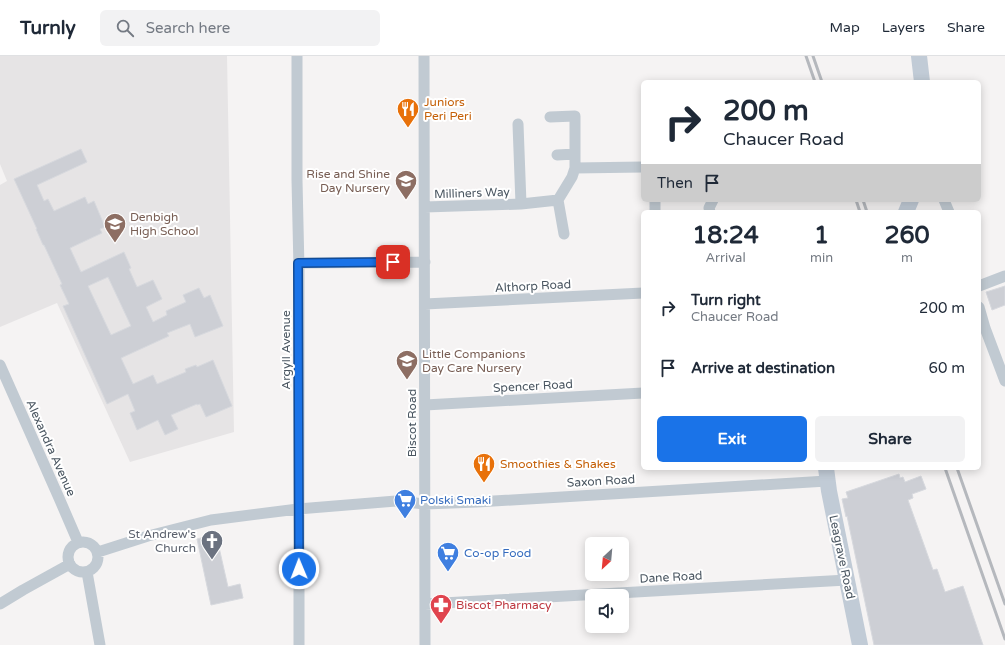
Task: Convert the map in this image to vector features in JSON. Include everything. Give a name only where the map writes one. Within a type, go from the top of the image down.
[{"type":"main road","points":[[920,56],[922,80]]},
{"type":"main road","name":"Leagrave Road","points":[[826,474],[860,645]]},
{"type":"street","name":"Argyll Avenue","points":[[297,56],[299,645]]},
{"type":"street","name":"Biscot Road","points":[[424,56],[426,645]]},
{"type":"street","points":[[550,117],[575,116],[575,168],[572,177],[558,200],[564,234]]},
{"type":"street","name":"Milliners Way","points":[[518,124],[520,204]]},
{"type":"street","points":[[557,155],[575,154]]},
{"type":"street","points":[[575,168],[641,167]]},
{"type":"street","name":"Milliners Way","points":[[425,207],[520,204],[558,200]]},
{"type":"street","points":[[298,263],[425,262]]},
{"type":"street","points":[[981,285],[1005,276]]},
{"type":"street","name":"Althorp Road","points":[[425,304],[641,292]]},
{"type":"street","points":[[981,314],[1005,381]]},
{"type":"street","name":"Alexandra Avenue","points":[[0,365],[78,542]]},
{"type":"street","name":"Spencer Road","points":[[425,405],[641,393]]},
{"type":"street","name":"Saxon Road","points":[[98,552],[148,536],[211,520],[298,509],[396,501],[425,504],[477,502],[826,474]]},
{"type":"street","points":[[78,542],[88,542],[92,544],[98,552],[98,562],[95,567],[86,572],[77,571],[73,568],[68,559],[70,549],[78,542]]},
{"type":"street","points":[[0,604],[70,564]]},
{"type":"street","points":[[86,572],[100,645]]},
{"type":"street","name":"Dane Road","points":[[425,604],[847,580]]},
{"type":"shaded area","name":"Denbigh High School","points":[[0,56],[227,56],[234,432],[130,462],[57,303],[0,327],[0,185],[7,181],[0,164]]},
{"type":"building","points":[[81,149],[87,162],[37,185],[44,201],[48,199],[54,211],[85,197],[88,204],[94,201],[105,227],[100,229],[102,233],[70,248],[81,272],[124,252],[131,268],[129,269],[137,287],[153,280],[162,299],[146,307],[153,322],[167,315],[166,311],[186,302],[183,295],[199,288],[204,298],[210,295],[223,326],[195,337],[190,324],[167,333],[169,336],[121,358],[133,384],[153,375],[157,384],[186,372],[185,369],[196,365],[197,367],[213,360],[232,406],[206,417],[200,404],[197,404],[171,415],[178,429],[165,435],[158,420],[137,430],[130,413],[135,411],[128,394],[107,404],[63,306],[69,304],[60,285],[62,284],[14,179]],"holes":[[[108,277],[131,326],[111,335],[88,286]]]},
{"type":"building","points":[[1005,286],[1005,305],[992,310],[986,292]]},
{"type":"building","points":[[899,474],[900,478],[903,477],[905,482],[921,476],[926,489],[912,494],[913,498],[908,500],[933,570],[937,569],[945,592],[963,586],[983,645],[874,645],[847,516],[846,517],[842,499],[848,498],[846,492]]},
{"type":"building","name":"St Andrew's Church","points":[[216,534],[228,587],[240,584],[243,598],[211,605],[197,539]]},
{"type":"railway","points":[[806,56],[814,80]]},
{"type":"railway","points":[[813,56],[821,80]]},
{"type":"railway","points":[[857,202],[859,210]]},
{"type":"railway","points":[[864,202],[866,210]]},
{"type":"railway","points":[[946,470],[1005,639]]},
{"type":"railway","points":[[958,470],[1005,604]]},
{"type":"place","name":"Juniors Peri Peri","points":[[408,128]]},
{"type":"place","name":"Rise and Shine Day Nursery","points":[[406,200]]},
{"type":"place","name":"Denbigh High School","points":[[115,244]]},
{"type":"place","name":"Little Companions Day Care Nursery","points":[[407,380]]},
{"type":"place","name":"Smoothies & Shakes","points":[[484,484]]},
{"type":"place","name":"Polski Smaki","points":[[405,520]]},
{"type":"place","name":"St Andrew's Church","points":[[212,560]]},
{"type":"place","name":"Co-op Food","points":[[448,572]]},
{"type":"place","name":"Biscot Pharmacy","points":[[441,624]]},
{"type":"route","points":[[299,569],[298,263],[393,262]]}]
